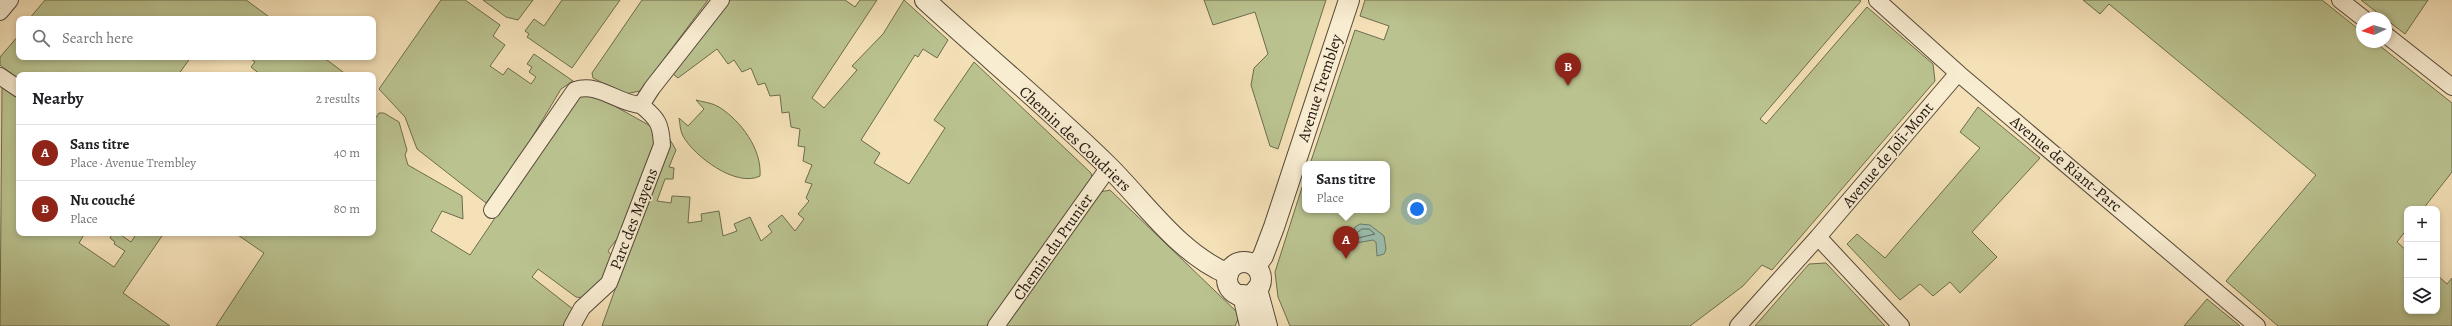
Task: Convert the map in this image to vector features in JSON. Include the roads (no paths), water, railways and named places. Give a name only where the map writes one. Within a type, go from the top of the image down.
[{"type":"street","points":[[0,12],[10,0]]},
{"type":"street","points":[[492,210],[575,90],[593,87],[628,104],[642,105],[652,88],[721,0]]},
{"type":"street","name":"Chemin des Coudriers","points":[[925,0],[1109,167],[1157,218],[1200,258],[1228,274]]},
{"type":"street","name":"Avenue Trembley","points":[[1256,266],[1263,256],[1274,227],[1349,0]]},
{"type":"street","name":"Avenue de Riant-Parc","points":[[1877,0],[1958,73],[2257,326]]},
{"type":"street","points":[[2340,0],[2356,13]]},
{"type":"street","points":[[2392,40],[2452,87]]},
{"type":"street","name":"Avenue de Joli-Mont","points":[[1738,326],[1818,237],[1958,73]]},
{"type":"street","points":[[0,76],[16,86]]},
{"type":"street","name":"Parc des Mayens","points":[[572,326],[582,308],[609,283],[662,145],[661,127],[653,115],[642,105]]},
{"type":"street","name":"Chemin du Prunier","points":[[996,326],[1109,167]]},
{"type":"street","points":[[1818,237],[1901,326]]},
{"type":"street","points":[[1239,262],[1245,262],[1256,266],[1261,279],[1250,292],[1232,290],[1228,280],[1230,269],[1239,262]]},
{"type":"street","points":[[1250,292],[1262,326]]},
{"type":"water","points":[[1360,224],[1370,225],[1384,236],[1386,249],[1384,254],[1377,256],[1376,242],[1373,240],[1356,243],[1353,239],[1355,227]]},
{"type":"place","name":"Nu couché","points":[[1568,86]]},
{"type":"place","name":"Sans titre","points":[[1346,259]]}]
